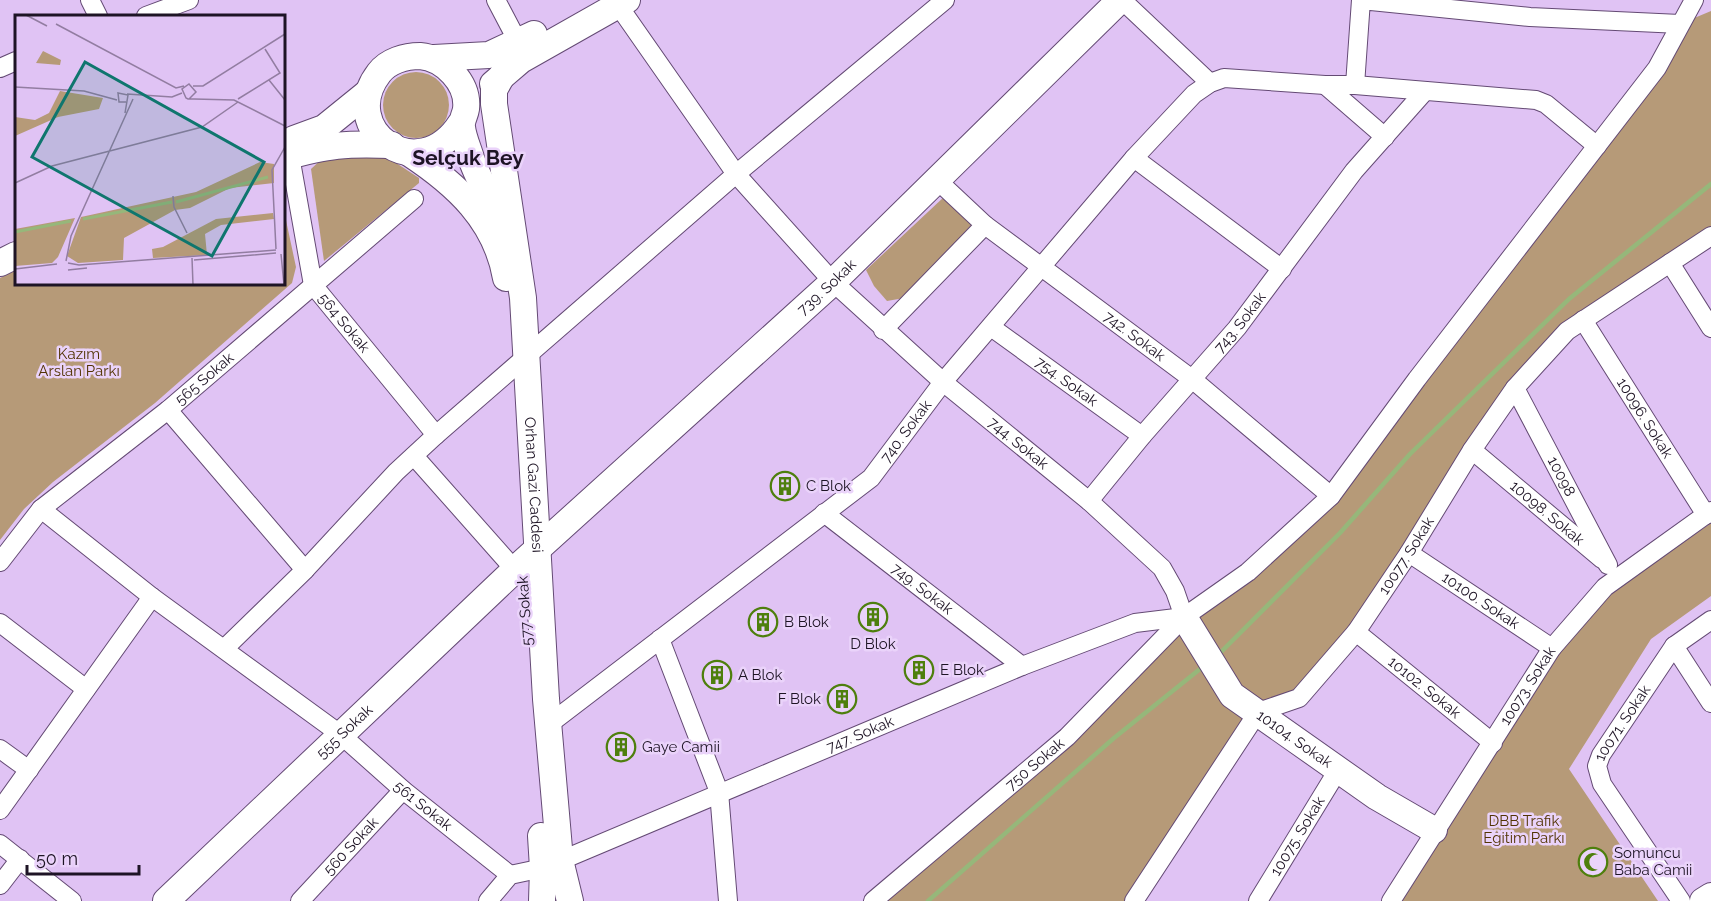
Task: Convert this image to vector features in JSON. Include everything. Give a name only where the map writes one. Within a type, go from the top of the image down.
[{"type":"street","points":[[90,0],[98,15]]},
{"type":"street","points":[[149,15],[189,0]]},
{"type":"street","points":[[496,0],[518,42]]},
{"type":"street","points":[[225,648],[305,570],[436,435],[736,174],[945,0]]},
{"type":"street","points":[[1121,0],[1210,83],[1224,78],[1355,85],[1536,100],[1546,104],[1597,146]]},
{"type":"street","name":"739. Sokak","points":[[525,560],[833,282],[1121,0]]},
{"type":"street","points":[[1355,85],[1361,0],[1530,9],[1680,24]]},
{"type":"street","name":"750 Sokak","points":[[873,901],[1067,737],[1184,617],[1248,572],[1331,496],[1417,379],[1657,68],[1694,0]]},
{"type":"street","points":[[286,151],[324,128],[366,94],[381,69],[394,61],[410,56],[434,58],[489,55],[613,2]]},
{"type":"street","points":[[286,151],[344,143],[424,153],[439,148],[452,138],[464,116],[504,72],[613,2]]},
{"type":"street","name":"744. Sokak","points":[[613,2],[736,174],[833,282],[883,330],[1089,501],[1162,568],[1184,617]]},
{"type":"street","points":[[434,58],[455,75],[463,90],[464,116],[472,161],[515,253]]},
{"type":"street","points":[[0,68],[15,60]]},
{"type":"street","points":[[504,72],[494,90],[494,104],[523,298],[521,362]]},
{"type":"street","name":"740. Sokak","points":[[548,725],[871,478],[943,382],[1134,158],[1194,94],[1210,83]]},
{"type":"street","points":[[1325,85],[1385,137]]},
{"type":"street","name":"743. Sokak","points":[[1089,501],[1142,436],[1237,328],[1354,171],[1425,91]]},
{"type":"street","points":[[366,94],[367,112],[372,127],[381,140],[400,149]]},
{"type":"street","name":"577 Sokak","points":[[400,149],[442,175],[483,219],[501,259],[510,320],[521,362],[525,560],[552,864],[542,901]]},
{"type":"street","name":"564 Sokak","points":[[286,151],[313,285],[436,435]]},
{"type":"street","points":[[1134,158],[1282,269]]},
{"type":"street","name":"742. Sokak","points":[[937,180],[984,225],[1192,379],[1331,496]]},
{"type":"street","name":"565 Sokak","points":[[0,562],[41,509],[168,410],[414,199]]},
{"type":"street","points":[[883,330],[984,225]]},
{"type":"street","name":"10077. Sokak","points":[[1258,712],[1299,698],[1356,632],[1472,450],[1515,388],[1567,331],[1711,236]]},
{"type":"street","points":[[0,248],[15,240]]},
{"type":"street","points":[[0,263],[15,256]]},
{"type":"street","points":[[1670,263],[1711,328]]},
{"type":"street","name":"10096. Sokak","points":[[1583,320],[1708,513]]},
{"type":"street","name":"754. Sokak","points":[[991,327],[1142,436]]},
{"type":"street","name":"10098","points":[[1515,388],[1614,571]]},
{"type":"street","points":[[168,410],[305,570]]},
{"type":"street","name":"10098. Sokak","points":[[1472,450],[1614,571]]},
{"type":"street","points":[[414,456],[525,560]]},
{"type":"street","name":"561 Sokak","points":[[41,509],[152,597],[340,734],[403,790],[510,874]]},
{"type":"street","name":"749. Sokak","points":[[824,513],[1022,666]]},
{"type":"street","name":"10073. Sokak","points":[[1391,901],[1434,830],[1552,648],[1605,587],[1614,571],[1708,513]]},
{"type":"street","name":"10100. Sokak","points":[[1409,552],[1552,648]]},
{"type":"street","name":"Orhan Gazi Caddesi","points":[[525,560],[548,725],[552,864],[570,901]]},
{"type":"street","name":"555 Sokak","points":[[166,901],[525,560]]},
{"type":"street","points":[[0,810],[152,597]]},
{"type":"street","name":"747. Sokak","points":[[510,874],[552,864],[1022,666],[1135,623],[1184,617]]},
{"type":"street","name":"10104. Sokak","points":[[1184,617],[1232,695],[1377,797],[1434,830]]},
{"type":"street","name":"10071. Sokak","points":[[1681,901],[1602,784],[1597,766],[1601,755],[1674,646],[1711,620]]},
{"type":"street","points":[[0,623],[86,689]]},
{"type":"street","name":"10102. Sokak","points":[[1356,632],[1492,742]]},
{"type":"street","points":[[660,639],[719,792],[728,901]]},
{"type":"street","points":[[1674,646],[1711,703]]},
{"type":"street","points":[[1134,901],[1258,712]]},
{"type":"street","points":[[0,749],[29,770]]},
{"type":"street","name":"10075. Sokak","points":[[1258,901],[1338,770]]},
{"type":"street","name":"560 Sokak","points":[[300,901],[403,790]]},
{"type":"street","points":[[0,844],[72,901]]},
{"type":"street","points":[[0,885],[20,859]]},
{"type":"street","points":[[488,901],[510,874]]},
{"type":"street","points":[[1703,901],[1711,896]]},
{"type":"green space","points":[[1711,11],[1711,236],[1567,331],[1515,388],[1409,553],[1299,698],[1258,712],[1134,901],[873,901],[1331,496],[1680,24]]},
{"type":"green space","points":[[409,72],[423,72],[435,77],[444,86],[449,105],[447,118],[440,129],[423,138],[409,138],[397,133],[388,124],[383,112],[383,98],[388,86],[397,77]]},
{"type":"green space","points":[[384,155],[419,178],[419,183],[324,261],[311,169],[324,157]]},
{"type":"green space","points":[[945,196],[979,224],[904,298],[887,301],[874,286],[866,270]]},
{"type":"green space","name":"Kazım Arslan Parkı","points":[[285,216],[296,267],[292,283],[155,403],[53,482],[24,509],[0,540],[0,278],[15,270],[15,285],[285,285]]},
{"type":"green space","name":"DBB Trafik Eğitim Parkı","points":[[1711,523],[1711,596],[1651,639],[1569,769],[1658,901],[1395,901],[1435,834],[1591,607]]},
{"type":"waterway","points":[[1221,652],[1340,533],[1410,454],[1569,299],[1711,184]]},
{"type":"waterway","points":[[928,901],[1114,738],[1200,669]]},
{"type":"place","name":"C Blok","points":[[785,486]]},
{"type":"place","name":"D Blok","points":[[873,617]]},
{"type":"place","name":"B Blok","points":[[763,622]]},
{"type":"place","name":"E Blok","points":[[919,670]]},
{"type":"place","name":"A Blok","points":[[717,675]]},
{"type":"place","name":"F Blok","points":[[842,699]]},
{"type":"place","name":"Gaye Camii","points":[[621,747]]},
{"type":"place","name":"Somuncu Baba Camii","points":[[1593,862]]},
{"type":"district","name":"Selçuk Bey","points":[[468,158]]}]
